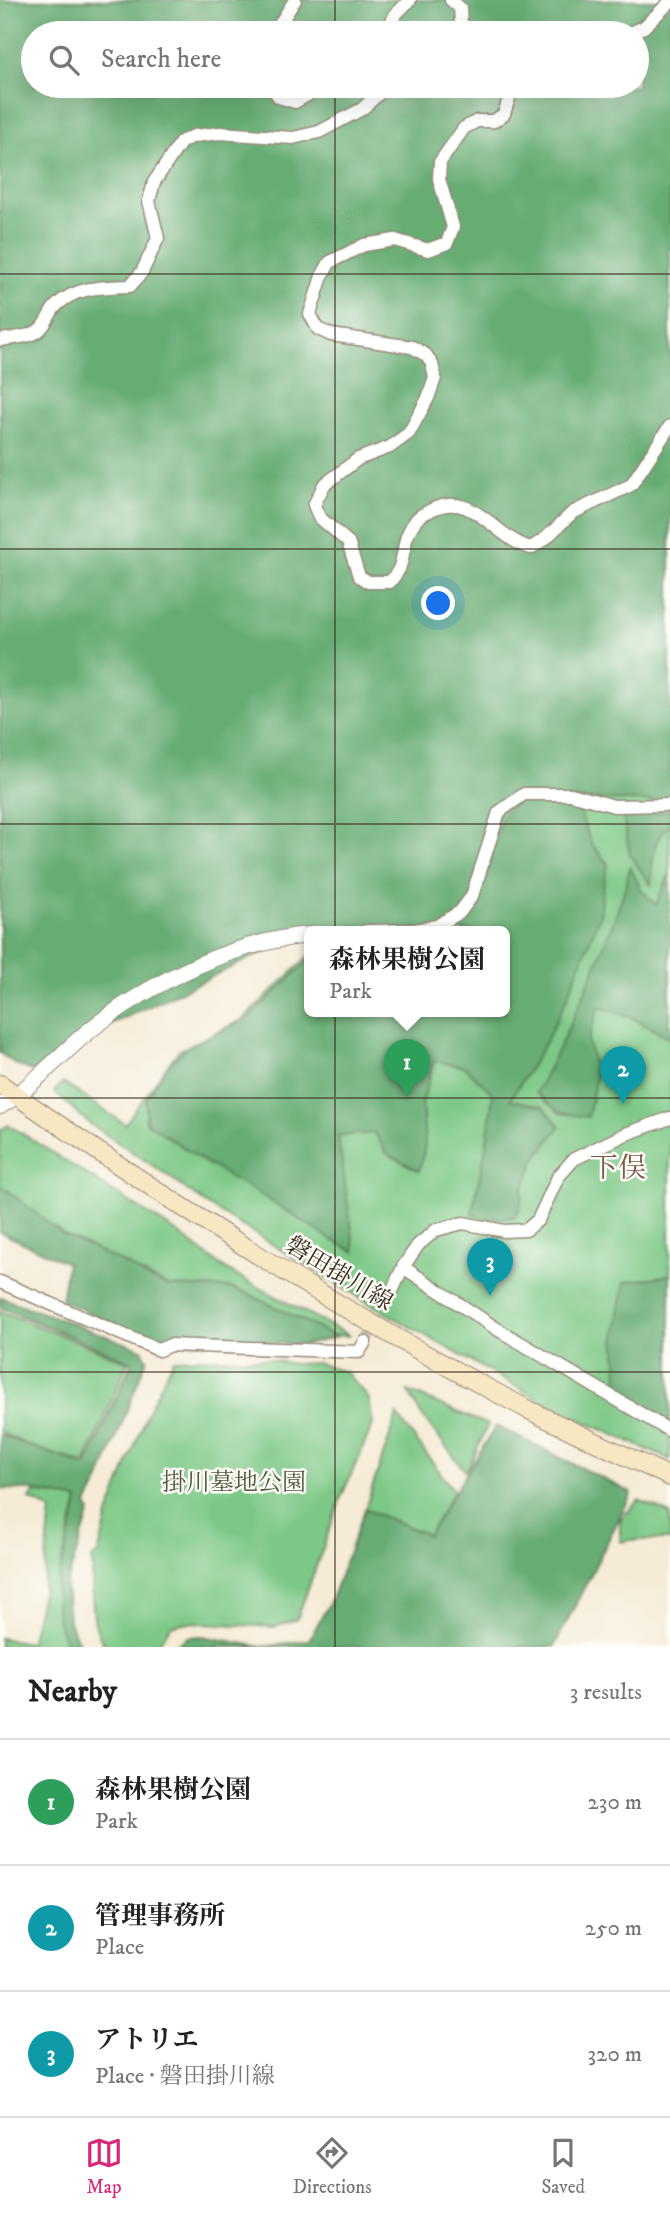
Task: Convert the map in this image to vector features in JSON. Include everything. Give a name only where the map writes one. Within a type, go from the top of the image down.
[{"type":"main road","name":"磐田掛川線","points":[[0,1084],[206,1224],[375,1325],[532,1411],[670,1477]]},
{"type":"street","points":[[282,21],[295,0]]},
{"type":"street","points":[[392,21],[410,0]]},
{"type":"street","points":[[451,0],[460,8],[461,21]]},
{"type":"street","points":[[649,22],[670,2]]},
{"type":"street","points":[[282,98],[295,102],[302,98]]},
{"type":"street","points":[[0,340],[35,333],[42,328],[56,306],[71,296],[96,287],[130,286],[142,272],[158,237],[149,201],[154,183],[181,142],[194,136],[220,133],[293,138],[319,132],[362,109],[374,98]]},
{"type":"street","points":[[509,98],[504,114],[494,121],[477,121],[464,128],[440,162],[439,179],[453,227],[447,243],[428,250],[395,240],[364,245],[330,262],[322,276],[310,314],[318,329],[331,335],[412,346],[426,355],[432,364],[435,379],[409,432],[390,447],[358,458],[324,485],[314,505],[318,517],[348,542],[359,576],[368,582],[390,582],[399,569],[405,538],[419,516],[442,504],[464,508],[485,517],[517,545],[531,548],[546,538],[572,513],[631,485],[670,426]]},
{"type":"street","points":[[438,926],[460,912],[472,896],[499,813],[524,794],[570,794],[614,806],[670,805]]},
{"type":"street","points":[[0,1106],[16,1096],[98,1024],[171,978],[248,947],[304,936]]},
{"type":"street","points":[[393,1289],[403,1267],[418,1245],[436,1230],[463,1223],[503,1231],[526,1230],[538,1220],[558,1177],[574,1160],[626,1134],[670,1118]]},
{"type":"street","points":[[403,1267],[497,1329],[670,1431]]},
{"type":"street","points":[[0,1282],[159,1350],[170,1345],[359,1352],[365,1342]]},
{"type":"green space","points":[[0,0],[670,0],[670,802],[575,799],[591,843],[608,864],[601,912],[565,1003],[543,1047],[510,1100],[542,1106],[560,1126],[535,1160],[523,1189],[520,1207],[514,1217],[484,1220],[472,1213],[487,1142],[493,1094],[465,1067],[434,1061],[422,1103],[425,1146],[419,1171],[386,1153],[375,1133],[338,1136],[355,1252],[206,1163],[146,1122],[146,1099],[164,1070],[188,1046],[248,1018],[304,965],[304,1017],[510,1017],[510,926],[304,926],[304,933],[67,1045],[35,1072],[17,1065],[0,1053]],"holes":[[[519,799],[502,818],[483,888],[472,896],[499,813]]]},
{"type":"green space","points":[[524,794],[670,803],[670,1275],[628,1401],[670,1426],[670,1460],[552,1407],[384,1312],[209,1206],[90,1124],[54,1092],[63,1083],[125,1124],[178,1051],[242,1020],[304,961],[304,1017],[510,1017],[510,926],[374,926],[499,812]]},
{"type":"green space","points":[[670,811],[670,825],[656,844],[651,885],[630,855],[623,817]]},
{"type":"green space","points":[[630,867],[641,889],[656,905],[670,874],[670,1038],[629,1016],[599,1007],[588,1040],[596,1076],[588,1117],[560,1113],[536,1093],[590,979],[620,904]]},
{"type":"green space","points":[[9,1125],[178,1233],[228,1271],[350,1336],[332,1335],[231,1288],[168,1286],[62,1234],[0,1185],[0,1130]]},
{"type":"green space","points":[[0,1185],[62,1234],[128,1265],[148,1278],[168,1286],[231,1288],[249,1294],[336,1337],[305,1345],[249,1341],[159,1344],[61,1300],[67,1263],[0,1232]]},
{"type":"green space","points":[[670,1275],[670,1422],[619,1396],[615,1334],[625,1282]]},
{"type":"green space","points":[[0,1297],[142,1349],[147,1359],[98,1484],[87,1504],[90,1512],[66,1585],[69,1622],[81,1647],[69,1647],[60,1630],[56,1612],[59,1574],[78,1500],[32,1490],[0,1489],[0,1435],[86,1466],[132,1362],[0,1307]]},
{"type":"green space","points":[[0,1311],[128,1362],[85,1463],[41,1451],[0,1432]]},
{"type":"green space","name":"掛川墓地公園","points":[[174,1359],[317,1363],[346,1372],[369,1399],[373,1424],[342,1495],[297,1619],[275,1627],[188,1622],[171,1626],[156,1647],[106,1647],[96,1628],[94,1617],[92,1558],[98,1554],[109,1512],[149,1409]]},
{"type":"green space","points":[[408,1391],[488,1425],[466,1472],[420,1413]]},
{"type":"green space","points":[[397,1415],[454,1491],[428,1535],[365,1509]]},
{"type":"green space","points":[[496,1426],[632,1493],[554,1647],[262,1647],[309,1640],[330,1602],[365,1509],[428,1535]]},
{"type":"green space","points":[[34,1492],[78,1501],[57,1582],[56,1614],[70,1647],[0,1647],[0,1638],[30,1643],[43,1589],[51,1510],[30,1499]]},
{"type":"green space","points":[[639,1500],[670,1514],[670,1540],[620,1542],[620,1520]]},
{"type":"green space","points":[[202,1636],[262,1647],[174,1647],[188,1637]]},
{"type":"tunnel","points":[[365,1342],[393,1289]]},
{"type":"place","name":"森林果樹公園","points":[[407,1097]]},
{"type":"place","name":"管理事務所","points":[[623,1104]]},
{"type":"place","name":"アトリエ","points":[[490,1296]]},
{"type":"district","name":"下俣","points":[[618,1168]]}]
